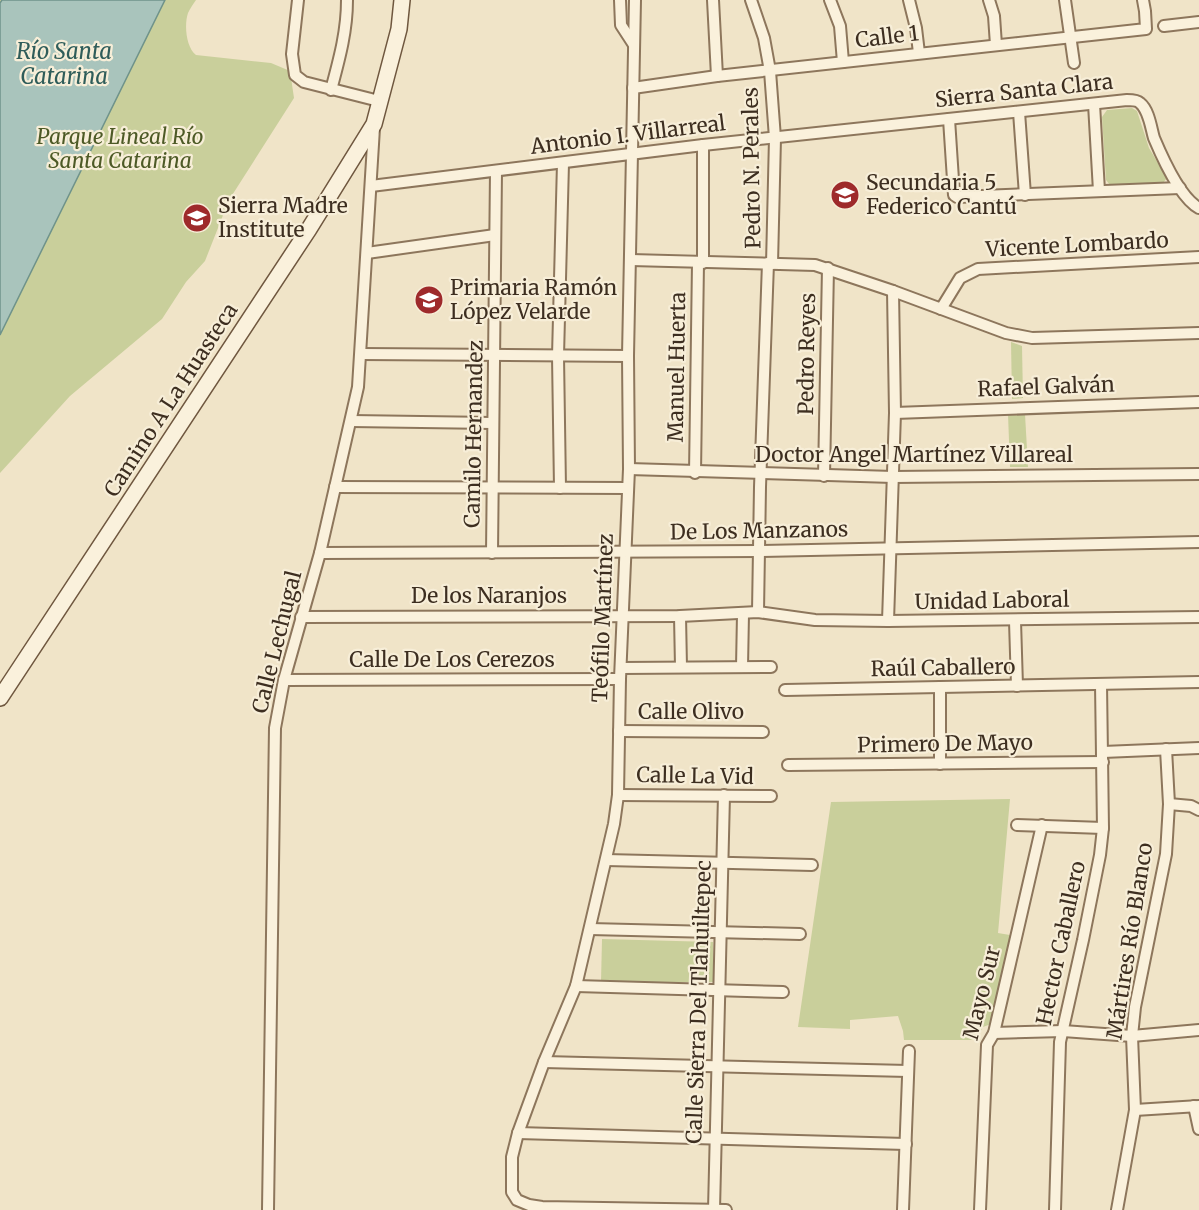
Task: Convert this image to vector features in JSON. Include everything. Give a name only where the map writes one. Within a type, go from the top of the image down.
[{"type":"street","points":[[298,0],[292,54],[295,75],[304,82],[379,101]]},
{"type":"street","points":[[331,90],[343,44],[347,0]]},
{"type":"street","name":"Camino A La Huasteca","points":[[0,698],[309,229],[374,124],[391,66],[399,29],[402,0]]},
{"type":"street","points":[[620,0],[621,26],[634,45]]},
{"type":"street","name":"Teófilo Martínez","points":[[626,1209],[529,1205],[517,1200],[512,1191],[511,1178],[512,1157],[519,1134],[544,1062],[576,986],[614,824],[618,795],[620,674],[628,488],[628,356],[635,0]]},
{"type":"street","name":"Pedro N. Perales","points":[[751,0],[764,38],[770,71],[775,138],[761,475],[758,612]]},
{"type":"street","points":[[830,0],[840,26],[843,62]]},
{"type":"street","points":[[909,0],[919,53]]},
{"type":"street","points":[[989,0],[994,16],[996,45]]},
{"type":"street","points":[[1065,0],[1074,63]]},
{"type":"street","name":"Calle 1","points":[[633,88],[717,76],[1146,28],[1146,10],[1143,0]]},
{"type":"street","points":[[716,1],[717,76]]},
{"type":"street","points":[[1164,26],[1199,22]]},
{"type":"street","name":"Sierra Santa Clara","points":[[890,126],[1127,100],[1140,103],[1145,110],[1164,158],[1180,188]]},
{"type":"street","points":[[1094,104],[1099,191]]},
{"type":"street","points":[[1019,112],[1025,195]]},
{"type":"street","points":[[949,119],[954,195],[963,199],[1180,188],[1199,208]]},
{"type":"street","name":"Calle Lechugal","points":[[268,1210],[275,728],[284,680],[320,553],[358,387],[368,253],[374,124]]},
{"type":"street","name":"Antonio I. Villarreal","points":[[371,186],[704,145],[890,126]]},
{"type":"street","name":"Manuel Huerta","points":[[695,473],[704,145]]},
{"type":"street","points":[[560,488],[558,356],[563,163]]},
{"type":"street","name":"Camilo Hernandez","points":[[492,553],[496,171]]},
{"type":"street","points":[[368,253],[495,236]]},
{"type":"street","name":"Vicente Lombardo","points":[[941,309],[960,278],[978,269],[1199,257]]},
{"type":"street","points":[[631,260],[798,263],[828,268],[1006,333],[1032,338],[1199,333]]},
{"type":"street","name":"Pedro Reyes","points":[[824,476],[828,268]]},
{"type":"street","points":[[888,621],[895,413],[893,291]]},
{"type":"street","points":[[361,354],[628,356]]},
{"type":"street","name":"Rafael Galván","points":[[895,413],[1199,402]]},
{"type":"street","points":[[351,421],[492,423]]},
{"type":"street","name":"Doctor Angel Martínez Villareal","points":[[628,469],[761,475],[894,477],[1199,474]]},
{"type":"street","points":[[335,487],[628,488]]},
{"type":"street","name":"De Los Manzanos","points":[[320,553],[759,551],[1199,542]]},
{"type":"street","name":"De los Naranjos","points":[[301,617],[680,616],[758,612],[785,616]]},
{"type":"street","points":[[742,614],[742,667]]},
{"type":"street","points":[[680,616],[681,667]]},
{"type":"street","name":"Unidad Laboral","points":[[785,616],[815,620],[888,621],[1199,617]]},
{"type":"street","points":[[1015,621],[1017,686]]},
{"type":"street","name":"Calle De Los Cerezos","points":[[284,680],[620,674],[681,667],[771,668]]},
{"type":"street","name":"Raúl Caballero","points":[[785,690],[1199,682]]},
{"type":"street","name":"Hector Caballero","points":[[1055,1210],[1060,1042],[1092,897],[1103,828],[1101,684]]},
{"type":"street","points":[[940,687],[940,764]]},
{"type":"street","name":"Calle Olivo","points":[[619,731],[763,732]]},
{"type":"street","name":"Primero De Mayo","points":[[788,765],[940,764],[1103,757],[1166,749],[1199,748]]},
{"type":"street","name":"Mártires Río Blanco","points":[[1117,1210],[1135,1110],[1132,1036],[1140,972],[1164,868],[1168,804],[1166,749]]},
{"type":"street","name":"Calle La Vid","points":[[618,795],[771,796]]},
{"type":"street","name":"Calle Sierra Del Tlahuiltepec","points":[[714,1210],[724,795]]},
{"type":"street","points":[[1168,804],[1191,806],[1199,810]]},
{"type":"street","points":[[1017,825],[1103,828]]},
{"type":"street","name":"Mayo Sur","points":[[980,1210],[987,1045],[994,1032],[1042,825]]},
{"type":"street","points":[[606,860],[812,866]]},
{"type":"street","points":[[590,930],[800,934]]},
{"type":"street","points":[[576,986],[783,992]]},
{"type":"street","points":[[994,1032],[1063,1031],[1132,1036],[1199,1030]]},
{"type":"street","points":[[903,1210],[909,1051]]},
{"type":"street","points":[[544,1062],[908,1071]]},
{"type":"street","points":[[1135,1110],[1196,1106],[1199,1129]]},
{"type":"street","points":[[519,1134],[906,1144]]},
{"type":"street","points":[[626,1209],[726,1210]]},
{"type":"green space","name":"Parque Lineal Río Santa Catarina","points":[[0,0],[196,0],[188,13],[186,29],[190,47],[196,55],[271,63],[290,71],[294,98],[229,200],[205,261],[186,282],[162,319],[70,396],[0,473]]},
{"type":"green space","points":[[1132,108],[1137,111],[1149,148],[1167,178],[1163,183],[1110,185],[1106,180],[1102,117],[1107,110]]},
{"type":"green space","points":[[1011,342],[1022,346],[1023,398],[1012,399]]},
{"type":"green space","points":[[1008,414],[1025,414],[1028,467],[1010,467]]},
{"type":"green space","points":[[1010,799],[998,933],[1010,935],[991,1024],[983,1027],[976,1040],[904,1040],[898,1016],[850,1020],[850,1029],[798,1027],[831,802]]},
{"type":"green space","points":[[602,939],[713,942],[713,982],[601,982]]},
{"type":"water","name":"Río Santa Catarina","points":[[2,0],[165,0],[0,335],[0,3]]},
{"type":"place","name":"Secundaria 5 Federico Cantú","points":[[845,195]]},
{"type":"place","name":"Sierra Madre Institute","points":[[197,218]]},
{"type":"place","name":"Primaria Ramón López Velarde","points":[[429,300]]}]
